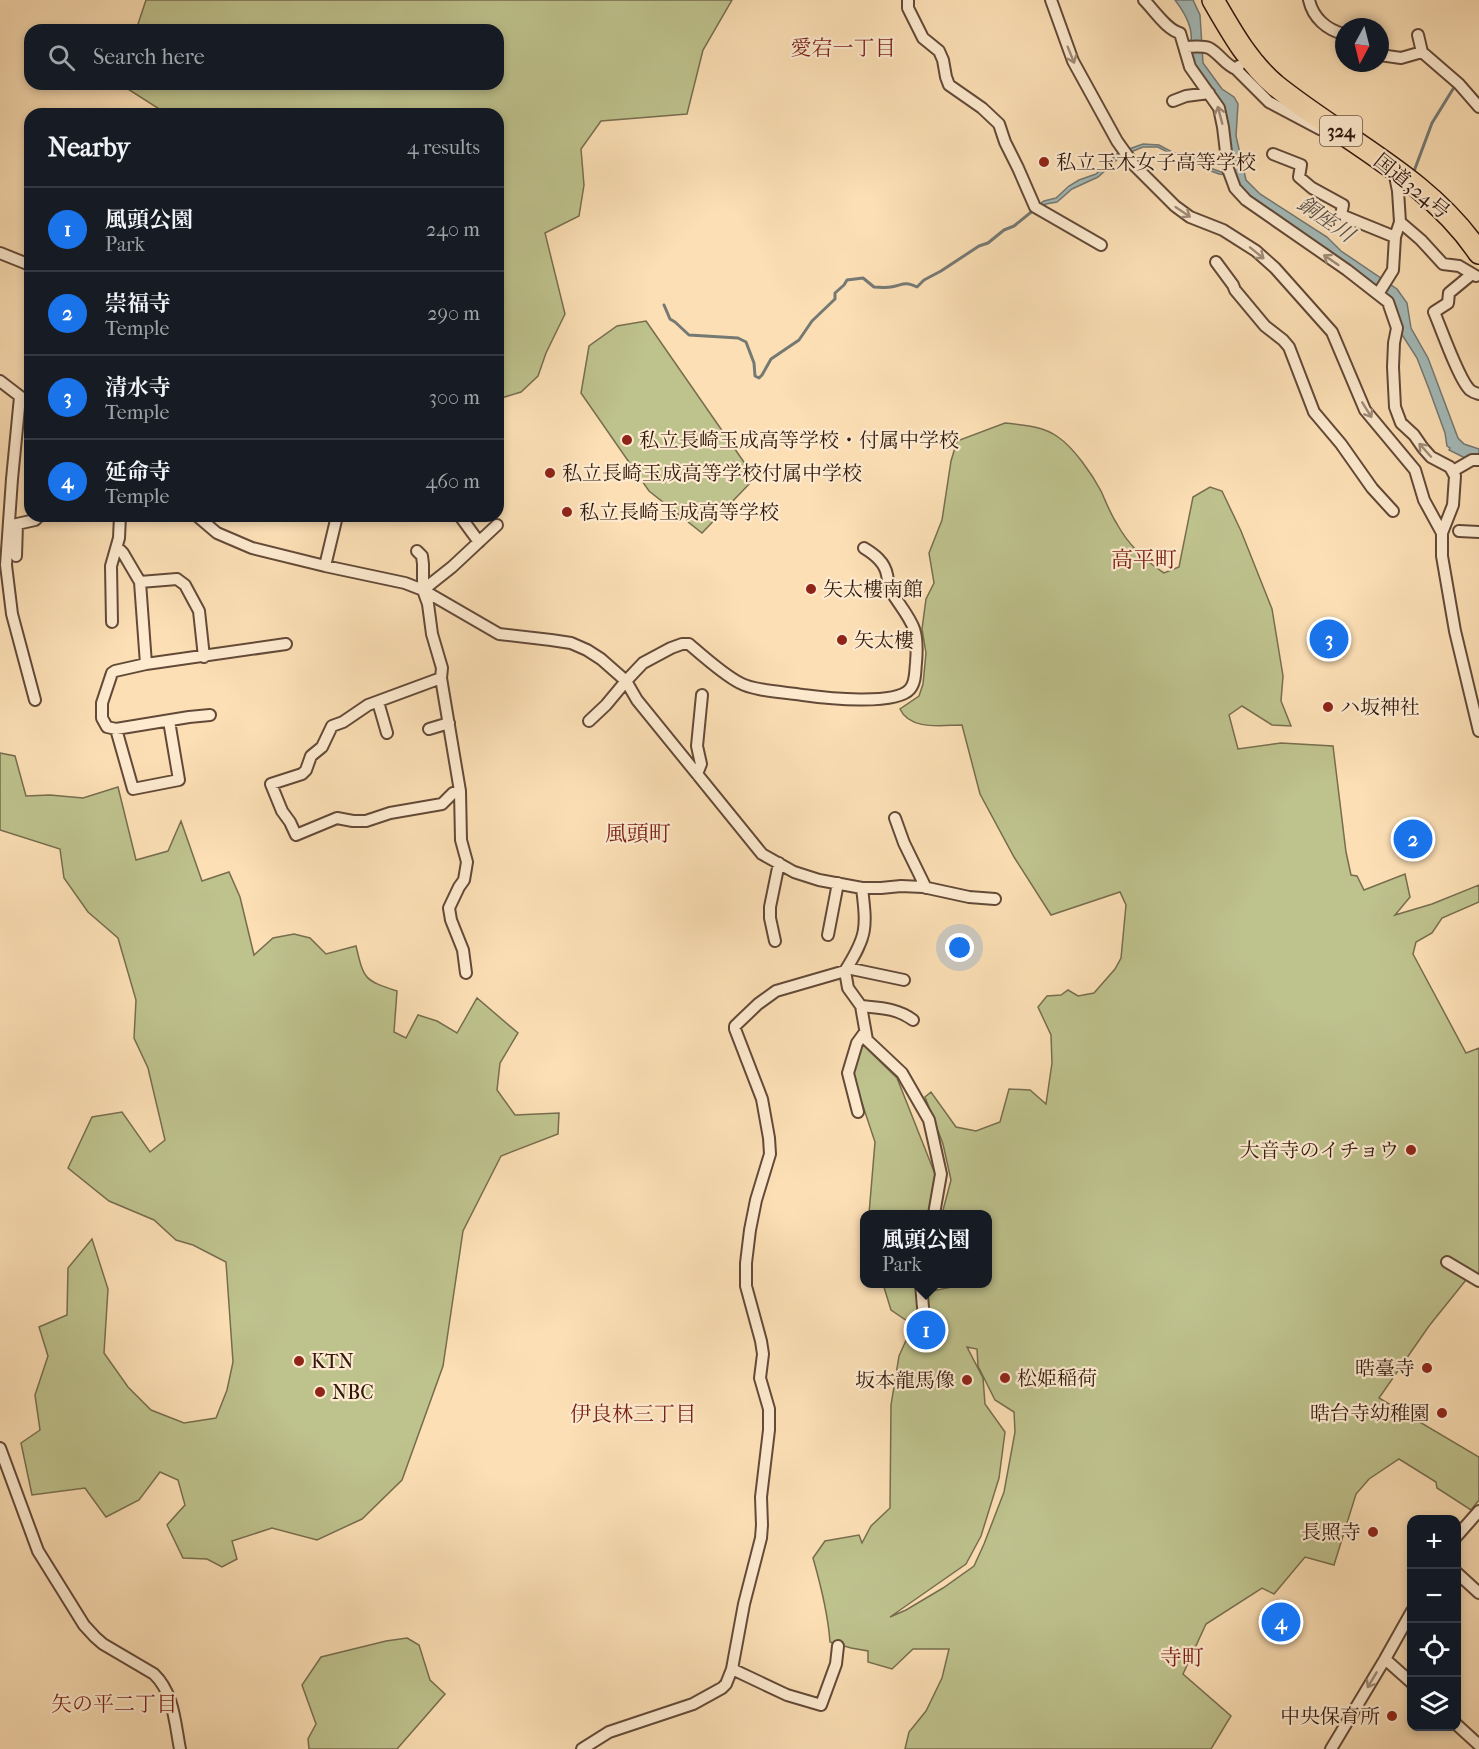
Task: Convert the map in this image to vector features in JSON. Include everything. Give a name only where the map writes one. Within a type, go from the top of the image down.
[{"type":"highway","name":"国道324号","points":[[1213,0],[1242,64],[1275,84],[1394,169],[1450,215],[1462,228],[1479,254]]},
{"type":"street","points":[[908,0],[908,8],[923,38],[939,51],[949,85],[982,108],[999,124],[1035,207],[1101,245]]},
{"type":"street","points":[[1051,0],[1073,61],[1125,153],[1175,206],[1190,217],[1223,230],[1275,268],[1332,332],[1365,410],[1415,470],[1424,500],[1442,533]]},
{"type":"street","points":[[1144,0],[1172,31],[1180,33],[1190,67],[1219,108],[1224,127],[1228,169],[1235,188],[1246,200],[1347,270],[1388,302],[1397,328],[1393,367],[1395,407],[1401,423],[1431,457],[1450,467],[1455,476],[1453,506],[1442,533],[1442,556],[1448,600],[1479,731]]},
{"type":"street","points":[[1309,0],[1315,15],[1325,26],[1335,32]]},
{"type":"street","points":[[1418,35],[1422,52],[1459,84],[1479,107]]},
{"type":"street","points":[[1184,47],[1202,46],[1211,49],[1230,67],[1242,64]]},
{"type":"street","points":[[1389,56],[1401,58],[1422,52]]},
{"type":"street","points":[[1173,101],[1186,96],[1209,93]]},
{"type":"street","points":[[1273,154],[1301,165],[1299,177],[1312,188],[1342,205],[1341,215],[1395,237]]},
{"type":"street","points":[[1378,294],[1393,270],[1395,237],[1400,222],[1394,169]]},
{"type":"street","points":[[1400,222],[1443,264],[1459,267],[1476,275]]},
{"type":"street","points":[[0,253],[24,263]]},
{"type":"street","points":[[1216,262],[1235,290],[1265,326],[1289,347],[1314,412],[1341,444],[1372,488],[1393,511]]},
{"type":"street","points":[[1476,275],[1449,293],[1448,303],[1434,312],[1467,386],[1479,394]]},
{"type":"street","points":[[0,381],[24,399]]},
{"type":"street","points":[[24,406],[12,479],[6,565],[12,614],[34,700]]},
{"type":"street","points":[[1453,471],[1472,460],[1479,460]]},
{"type":"street","points":[[10,516],[24,515]]},
{"type":"street","points":[[16,556],[17,524],[26,522]]},
{"type":"street","points":[[112,622],[111,566],[117,547],[121,522]]},
{"type":"street","points":[[205,522],[217,533],[240,544],[325,566],[405,583],[423,590],[499,634],[571,643],[587,650],[626,681],[638,700],[762,854],[794,872],[819,880],[862,888],[901,886],[926,888],[969,897],[995,899]]},
{"type":"street","points":[[325,566],[336,522]]},
{"type":"street","points":[[464,522],[479,542]]},
{"type":"street","points":[[423,590],[452,567],[497,525]]},
{"type":"street","points":[[1459,531],[1479,532]]},
{"type":"street","points":[[117,547],[140,582],[146,664]]},
{"type":"street","points":[[589,721],[644,663],[681,644],[689,644],[740,684],[826,698],[884,699],[903,695],[914,684],[917,634],[913,623],[890,590],[887,573],[878,556],[864,548]]},
{"type":"street","points":[[417,551],[422,556],[423,590],[442,668],[441,678],[460,791],[461,840],[467,862],[465,880],[449,908],[451,920],[463,950],[466,973]]},
{"type":"street","points":[[140,582],[177,579],[185,585],[199,611],[204,657]]},
{"type":"street","points":[[210,715],[116,729],[107,727],[102,718],[102,703],[112,673],[146,664],[286,644]]},
{"type":"street","points":[[441,678],[368,705],[344,722],[332,726],[322,747],[312,756],[302,774],[271,784],[296,836],[337,818],[366,821],[390,813],[442,804],[453,793],[460,791]]},
{"type":"street","points":[[697,774],[701,764],[697,746],[702,695]]},
{"type":"street","points":[[378,702],[387,733]]},
{"type":"street","points":[[116,729],[133,789],[179,780],[169,721]]},
{"type":"street","points":[[429,729],[448,723]]},
{"type":"street","points":[[895,818],[904,843],[926,888]]},
{"type":"street","points":[[775,941],[770,907],[779,863]]},
{"type":"street","points":[[828,935],[838,883]]},
{"type":"street","points":[[862,888],[866,918],[864,937],[846,969],[848,988],[861,1006],[867,1040],[902,1073],[929,1120],[941,1173],[935,1210]]},
{"type":"street","points":[[582,1749],[609,1732],[693,1704],[726,1684],[732,1669],[744,1604],[761,1538],[761,1489],[770,1430],[769,1409],[760,1378],[763,1354],[746,1286],[746,1263],[756,1200],[770,1154],[770,1138],[762,1099],[735,1026],[776,991],[846,969],[904,980]]},
{"type":"street","points":[[861,1006],[889,1009],[913,1020]]},
{"type":"street","points":[[858,1112],[848,1073],[857,1043],[865,1032]]},
{"type":"street","points":[[1447,1262],[1479,1281]]},
{"type":"street","points":[[921,1288],[928,1341]]},
{"type":"street","points":[[0,1448],[38,1551],[52,1575],[84,1625],[95,1637],[160,1680],[172,1705],[180,1749]]},
{"type":"street","points":[[1461,1531],[1479,1511]]},
{"type":"street","points":[[1461,1577],[1479,1593]]},
{"type":"street","points":[[1332,1749],[1407,1620]]},
{"type":"street","points":[[732,1669],[787,1695],[821,1705],[836,1664],[838,1646]]},
{"type":"street","points":[[1385,1659],[1407,1679]]},
{"type":"street","points":[[1461,1728],[1479,1744]]},
{"type":"green space","points":[[146,0],[732,0],[703,50],[687,114],[601,121],[581,149],[584,185],[579,216],[545,233],[565,314],[546,353],[538,376],[521,392],[504,397],[504,108],[158,108],[129,90],[504,90],[504,24],[138,24]]},
{"type":"green space","points":[[646,321],[755,478],[702,533],[649,491],[581,393],[589,346],[617,326]]},
{"type":"green space","points":[[1005,423],[1026,425],[1052,433],[1076,454],[1088,469],[1131,545],[1164,573],[1179,567],[1193,497],[1210,487],[1222,491],[1241,531],[1272,609],[1283,676],[1281,701],[1291,726],[1272,725],[1242,706],[1229,715],[1238,749],[1281,743],[1333,746],[1351,875],[1357,876],[1364,890],[1405,874],[1410,897],[1395,915],[1432,904],[1479,885],[1479,902],[1442,918],[1432,933],[1416,942],[1413,954],[1466,1053],[1479,1048],[1479,1279],[1470,1275],[1429,1326],[1379,1398],[1479,1457],[1479,1500],[1471,1510],[1437,1488],[1436,1482],[1399,1459],[1369,1479],[1356,1494],[1334,1565],[1305,1557],[1274,1594],[1262,1588],[1206,1624],[1183,1674],[1231,1716],[1211,1749],[905,1749],[909,1732],[926,1711],[942,1678],[949,1649],[913,1649],[892,1669],[868,1662],[868,1651],[830,1642],[824,1600],[813,1558],[825,1541],[859,1535],[862,1543],[871,1526],[890,1508],[891,1405],[899,1356],[913,1325],[891,1310],[884,1288],[916,1288],[928,1306],[927,1292],[947,1288],[992,1288],[992,1210],[943,1210],[951,1180],[943,1144],[925,1097],[931,1092],[956,1127],[976,1131],[1000,1122],[1009,1089],[1030,1090],[1046,1104],[1052,1063],[1051,1035],[1038,1007],[1047,996],[1061,995],[1068,990],[1078,996],[1094,993],[1115,969],[1121,958],[1126,905],[1120,892],[1051,915],[1014,857],[980,794],[962,725],[919,724],[911,721],[900,709],[919,696],[923,684],[926,653],[922,629],[926,599],[934,583],[929,553],[942,520],[951,461],[957,441]],"holes":[[[967,1347],[977,1349],[978,1366],[995,1400],[1014,1412],[1015,1432],[1004,1492],[974,1566],[943,1588],[890,1617],[966,1564],[981,1536],[999,1478],[1005,1432],[985,1404],[983,1378]]]},
{"type":"green space","points":[[0,753],[15,756],[26,796],[50,795],[83,798],[118,787],[136,860],[168,851],[181,821],[202,881],[229,872],[240,897],[254,955],[273,938],[294,934],[310,938],[326,954],[356,946],[361,966],[367,977],[397,991],[394,1032],[406,1038],[418,1015],[437,1021],[457,1033],[477,998],[518,1033],[500,1063],[497,1090],[515,1115],[559,1113],[558,1134],[501,1156],[463,1231],[443,1366],[402,1480],[362,1519],[317,1540],[272,1528],[232,1541],[237,1559],[222,1567],[207,1559],[183,1558],[167,1525],[185,1505],[178,1480],[160,1472],[139,1500],[106,1517],[85,1488],[32,1495],[21,1443],[40,1430],[35,1395],[48,1356],[39,1327],[67,1315],[68,1268],[92,1239],[108,1289],[104,1353],[128,1387],[151,1410],[184,1423],[216,1418],[227,1390],[233,1362],[226,1262],[193,1245],[176,1240],[154,1220],[109,1201],[68,1168],[92,1117],[122,1112],[150,1152],[165,1140],[148,1068],[134,1038],[136,1000],[118,938],[88,912],[64,878],[60,849],[0,830]]},
{"type":"green space","points":[[862,1044],[897,1078],[935,1174],[929,1210],[869,1210],[875,1142],[853,1076]]},
{"type":"green space","points":[[407,1638],[419,1645],[430,1680],[445,1694],[397,1749],[309,1749],[308,1739],[316,1724],[302,1685],[321,1657]]},
{"type":"water","points":[[1175,0],[1193,0],[1200,15],[1203,63],[1222,89],[1234,97],[1238,104],[1236,136],[1246,180],[1260,194],[1327,237],[1341,251],[1397,289],[1407,303],[1411,328],[1428,358],[1458,438],[1464,444],[1479,449],[1479,459],[1467,459],[1449,450],[1445,433],[1417,358],[1399,330],[1395,311],[1250,200],[1227,175],[1203,168],[1190,157],[1173,155],[1158,147],[1143,147],[1121,156],[1098,177],[1072,189],[1057,202],[1041,207],[1038,205],[1056,198],[1079,180],[1096,174],[1118,153],[1143,144],[1159,145],[1174,153],[1191,154],[1205,166],[1226,172],[1224,115],[1196,72],[1188,51],[1191,38],[1189,24]]},
{"type":"waterway","points":[[1413,174],[1432,123],[1453,89]]},
{"type":"waterway","points":[[664,305],[670,319],[689,335],[738,338],[746,342],[754,363],[755,376],[759,378],[771,359],[799,340],[812,321],[835,299],[835,293],[847,280],[863,278],[874,287],[906,284],[917,287],[924,280],[1014,226],[1035,209]]},
{"type":"place","name":"私立玉木女子高等学校","points":[[1044,162]]},
{"type":"place","name":"私立長崎玉成高等学校・付属中学校","points":[[627,440]]},
{"type":"place","name":"私立長崎玉成高等学校付属中学校","points":[[550,473]]},
{"type":"place","name":"私立長崎玉成高等学校","points":[[567,512]]},
{"type":"place","name":"矢太樓南館","points":[[811,589]]},
{"type":"place","name":"清水寺","points":[[1329,639]]},
{"type":"place","name":"矢太樓","points":[[842,640]]},
{"type":"place","name":"ハ坂神社","points":[[1328,707]]},
{"type":"place","name":"崇福寺","points":[[1413,839]]},
{"type":"place","name":"大音寺のイチョウ","points":[[1411,1150]]},
{"type":"place","name":"風頭公園","points":[[926,1330]]},
{"type":"place","name":"KTN","points":[[299,1361]]},
{"type":"place","name":"晧臺寺","points":[[1427,1368]]},
{"type":"place","name":"松姫稲荷","points":[[1005,1378]]},
{"type":"place","name":"坂本龍馬像","points":[[967,1380]]},
{"type":"place","name":"NBC","points":[[320,1392]]},
{"type":"place","name":"晧台寺幼稚園","points":[[1442,1413]]},
{"type":"place","name":"長照寺","points":[[1373,1532]]},
{"type":"place","name":"延命寺","points":[[1281,1622]]},
{"type":"place","name":"中央保育所","points":[[1392,1716]]},
{"type":"district","name":"愛宕一丁目","points":[[843,48]]},
{"type":"district","name":"高平町","points":[[1144,559]]},
{"type":"district","name":"風頭町","points":[[638,833]]},
{"type":"district","name":"伊良林三丁目","points":[[633,1414]]},
{"type":"district","name":"寺町","points":[[1182,1657]]},
{"type":"district","name":"矢の平二丁目","points":[[114,1704]]},
{"type":"water label","name":"銅座川","points":[[1326,219]]}]
